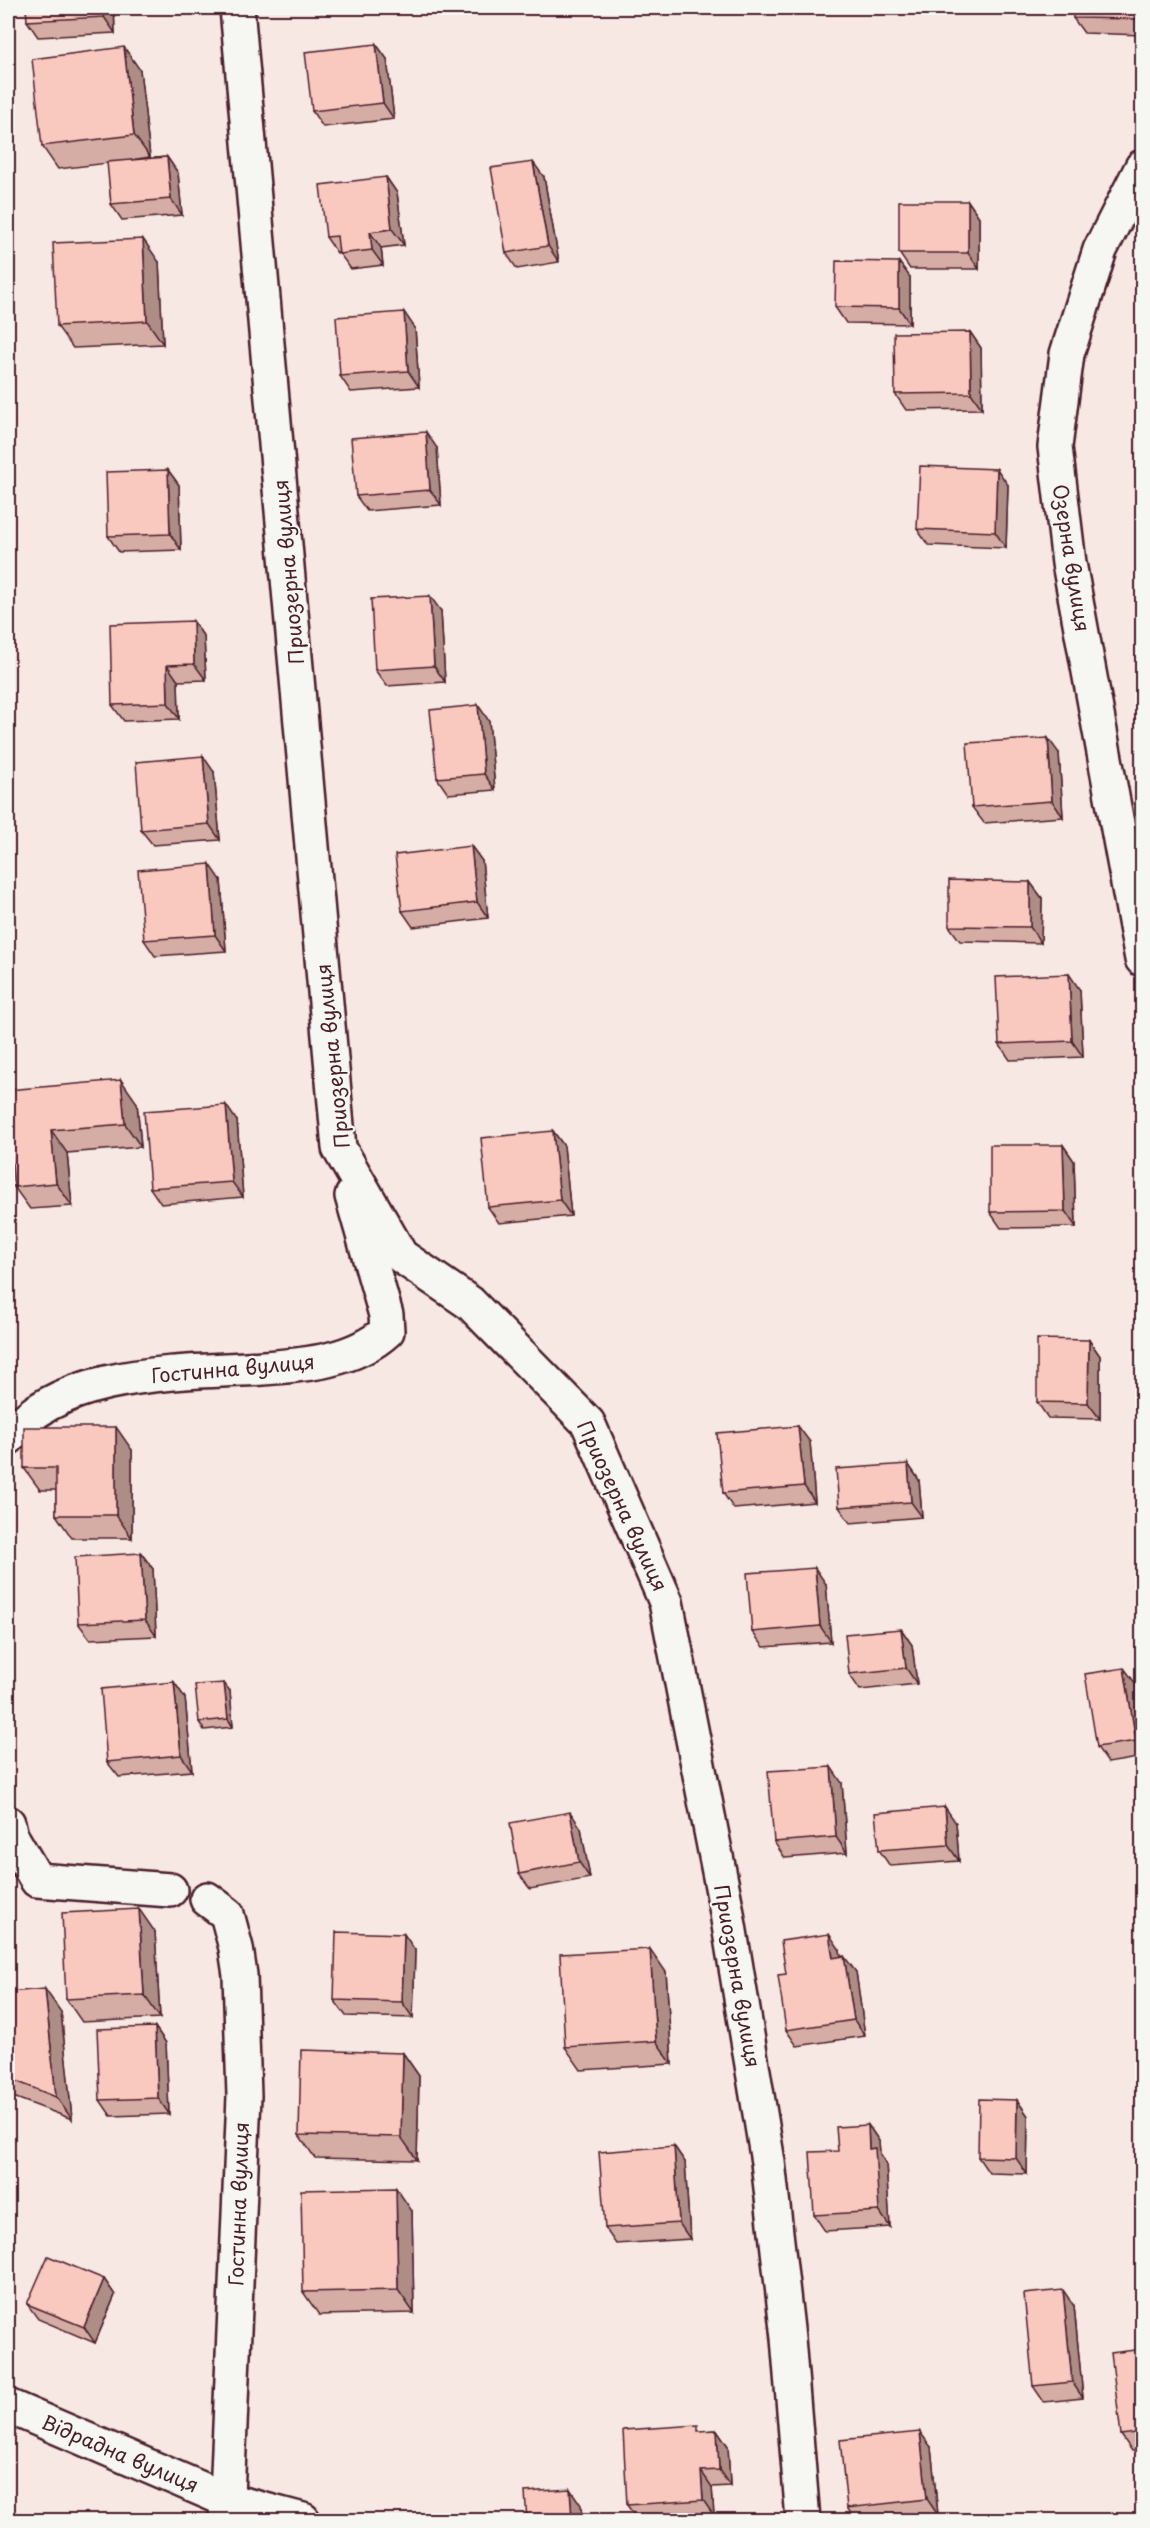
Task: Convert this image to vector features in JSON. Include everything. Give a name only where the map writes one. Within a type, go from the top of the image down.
[{"type":"street","name":"Приозерна вулиця","points":[[237,8],[339,1148],[401,1256],[470,1303],[588,1423],[666,1602],[726,1907],[768,2162],[788,2338],[803,2520]]},
{"type":"street","name":"Озерна вулиця","points":[[1143,167],[1100,250],[1067,354],[1055,447],[1069,563],[1143,960]]},
{"type":"street","name":"Гостинна вулиця","points":[[8,1438],[42,1406],[79,1389],[161,1374],[305,1365],[352,1353],[376,1341],[387,1331],[386,1315],[339,1148]]},
{"type":"street","points":[[8,1823],[11,1836],[37,1880],[170,1890]]},
{"type":"street","name":"Гостинна вулиця","points":[[207,1899],[227,1914],[236,1948],[240,1975],[244,2096],[226,2510]]},
{"type":"street","name":"Відрадна вулиця","points":[[8,2406],[226,2510],[303,2520]]},
{"type":"building","points":[[26,8],[104,8],[104,17],[27,21]]},
{"type":"building","points":[[1073,8],[1143,8],[1143,19],[1073,18]]},
{"type":"building","points":[[376,44],[383,103],[312,111],[305,52]]},
{"type":"building","points":[[124,47],[134,135],[42,146],[32,59]]},
{"type":"building","points":[[167,157],[171,199],[111,204],[107,162]]},
{"type":"building","points":[[533,162],[548,246],[506,253],[491,168]]},
{"type":"building","points":[[386,177],[392,229],[370,232],[372,250],[339,254],[337,236],[326,237],[320,185]]},
{"type":"building","points":[[899,201],[968,201],[968,253],[899,253]]},
{"type":"building","points":[[143,239],[147,321],[57,326],[53,243]]},
{"type":"building","points":[[836,261],[899,262],[899,308],[835,307]]},
{"type":"building","points":[[404,312],[408,371],[340,376],[336,317]]},
{"type":"building","points":[[970,332],[971,393],[895,394],[894,333]]},
{"type":"building","points":[[426,432],[430,490],[356,496],[351,438]]},
{"type":"building","points":[[920,466],[997,469],[995,532],[917,529]]},
{"type":"building","points":[[168,470],[170,534],[108,536],[106,472]]},
{"type":"building","points":[[430,596],[434,666],[375,670],[371,599]]},
{"type":"building","points":[[193,621],[194,664],[167,665],[168,703],[112,705],[110,624]]},
{"type":"building","points":[[478,705],[484,774],[437,778],[430,710]]},
{"type":"building","points":[[1048,738],[1052,801],[972,807],[967,743]]},
{"type":"building","points":[[203,756],[209,824],[141,830],[136,762]]},
{"type":"building","points":[[471,846],[477,902],[402,911],[395,855]]},
{"type":"building","points":[[210,864],[215,935],[144,940],[138,870]]},
{"type":"building","points":[[949,880],[1030,882],[1030,927],[949,926]]},
{"type":"building","points":[[1069,974],[1072,1041],[999,1044],[996,977]]},
{"type":"building","points":[[121,1080],[125,1124],[51,1130],[56,1183],[14,1187],[8,1090]]},
{"type":"building","points":[[226,1105],[232,1182],[150,1188],[144,1111]]},
{"type":"building","points":[[553,1131],[560,1200],[488,1207],[481,1138]]},
{"type":"building","points":[[990,1145],[1063,1145],[1065,1211],[990,1212]]},
{"type":"building","points":[[1037,1339],[1089,1340],[1088,1403],[1037,1402]]},
{"type":"building","points":[[798,1426],[804,1486],[723,1493],[717,1433]]},
{"type":"building","points":[[24,1427],[116,1427],[116,1515],[56,1515],[56,1468],[24,1468]]},
{"type":"building","points":[[908,1464],[911,1502],[839,1507],[836,1469]]},
{"type":"building","points":[[141,1553],[145,1620],[78,1623],[75,1557]]},
{"type":"building","points":[[815,1568],[820,1626],[752,1632],[747,1573]]},
{"type":"building","points":[[901,1629],[906,1668],[849,1674],[845,1634]]},
{"type":"building","points":[[1124,1668],[1136,1741],[1097,1747],[1085,1674]]},
{"type":"building","points":[[174,1682],[181,1755],[107,1762],[101,1689]]},
{"type":"building","points":[[224,1683],[228,1719],[199,1722],[195,1685]]},
{"type":"building","points":[[831,1767],[836,1837],[774,1842],[768,1771]]},
{"type":"building","points":[[945,1807],[948,1845],[879,1850],[875,1813]]},
{"type":"building","points":[[570,1812],[579,1862],[519,1874],[510,1823]]},
{"type":"building","points":[[139,1909],[144,1995],[66,1999],[62,1913]]},
{"type":"building","points":[[336,1932],[404,1934],[402,2002],[334,2000]]},
{"type":"building","points":[[829,1934],[833,1958],[844,1956],[854,2020],[786,2030],[778,1975],[786,1974],[781,1941]]},
{"type":"building","points":[[650,1949],[656,2041],[565,2047],[560,1954]]},
{"type":"building","points":[[45,1989],[56,2097],[8,2078],[8,1992]]},
{"type":"building","points":[[155,2027],[158,2098],[100,2100],[97,2029]]},
{"type":"building","points":[[301,2050],[403,2053],[401,2137],[299,2135]]},
{"type":"building","points":[[979,2099],[1017,2100],[1016,2158],[978,2157]]},
{"type":"building","points":[[868,2125],[869,2149],[875,2148],[879,2211],[814,2215],[810,2152],[838,2151],[836,2127]]},
{"type":"building","points":[[674,2146],[679,2223],[605,2228],[599,2152]]},
{"type":"building","points":[[396,2188],[398,2290],[303,2292],[301,2190]]},
{"type":"building","points":[[48,2256],[104,2279],[84,2327],[27,2304]]},
{"type":"building","points":[[1063,2290],[1072,2382],[1033,2386],[1024,2294]]},
{"type":"building","points":[[1143,2349],[1143,2432],[1121,2435],[1111,2353]]},
{"type":"building","points":[[698,2425],[698,2431],[717,2430],[719,2470],[701,2471],[703,2500],[627,2505],[623,2430]]},
{"type":"building","points":[[920,2432],[927,2499],[847,2508],[840,2440]]},
{"type":"building","points":[[570,2489],[572,2520],[527,2520],[525,2492]]}]
